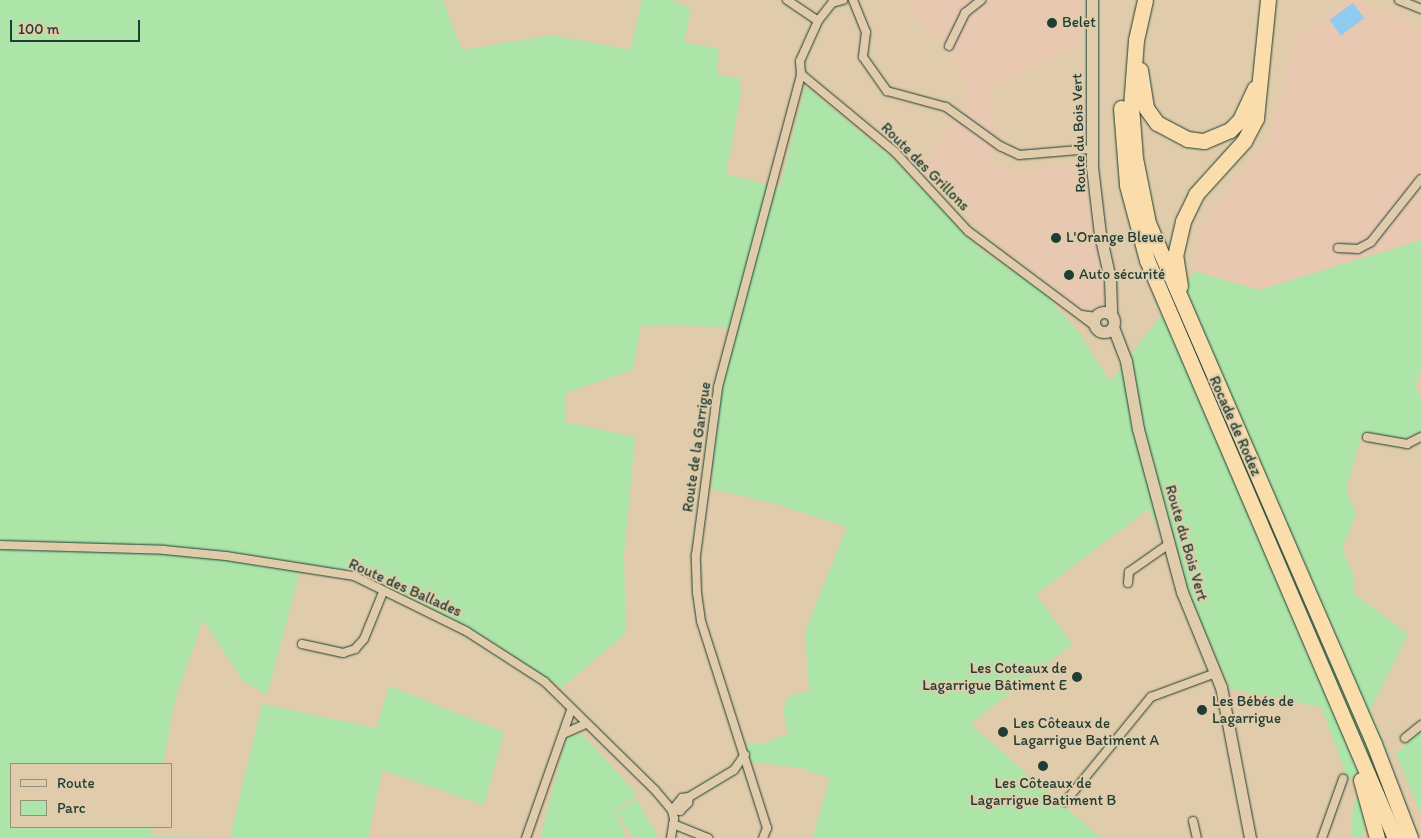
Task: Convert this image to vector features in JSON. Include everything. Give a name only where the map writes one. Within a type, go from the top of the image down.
[{"type":"highway","name":"Rocade de Rodez","points":[[1135,0],[1122,67],[1121,137],[1127,185],[1135,220],[1181,343],[1395,838]]},
{"type":"highway","name":"Rocade de Rodez","points":[[1145,0],[1136,40],[1130,106],[1140,190],[1160,254],[1374,744],[1410,838]]},
{"type":"highway","points":[[1150,0],[1140,78],[1146,108],[1156,123],[1186,139],[1204,141],[1219,137],[1240,120],[1259,80]]},
{"type":"highway","points":[[1217,385],[1179,284],[1175,256],[1178,235],[1196,194],[1248,133],[1256,118],[1268,0]]},
{"type":"highway","points":[[1321,666],[1366,795],[1377,838]]},
{"type":"highway","points":[[1374,744],[1417,838]]},
{"type":"street","points":[[787,0],[818,22]]},
{"type":"street","points":[[801,74],[800,62],[818,22],[832,4],[843,0]]},
{"type":"street","points":[[853,0],[866,32],[863,57],[887,91],[946,107],[1000,146],[1019,155],[1091,149]]},
{"type":"street","points":[[949,46],[965,12],[981,0]]},
{"type":"street","points":[[1399,0],[1421,9]]},
{"type":"street","name":"Route du Bois Vert","points":[[1092,2],[1091,149],[1110,297],[1101,320]]},
{"type":"street","name":"Route des Grillons","points":[[801,74],[895,152],[968,231],[1082,315],[1101,320]]},
{"type":"street","name":"Route de la Garrigue","points":[[763,838],[767,828],[745,754],[710,655],[701,621],[697,594],[696,555],[718,387],[801,74]]},
{"type":"street","points":[[1338,248],[1358,249],[1371,242],[1421,179]]},
{"type":"street","name":"Route du Bois Vert","points":[[1101,320],[1113,327],[1117,344]]},
{"type":"street","name":"Route du Bois Vert","points":[[1101,320],[1126,361],[1138,429],[1182,592],[1216,673],[1250,838]]},
{"type":"street","points":[[1367,437],[1407,444],[1421,436]]},
{"type":"street","name":"Route des Ballades","points":[[0,544],[164,550],[226,556],[354,576],[383,592],[466,631],[506,655],[545,682],[585,724],[622,756],[672,810]]},
{"type":"street","points":[[1128,583],[1130,572],[1169,544]]},
{"type":"street","points":[[302,644],[343,653],[355,650],[364,639],[383,592]]},
{"type":"street","points":[[1065,802],[1151,697],[1216,673]]},
{"type":"street","points":[[526,838],[571,710]]},
{"type":"street","points":[[563,734],[585,724]]},
{"type":"street","points":[[1405,738],[1421,725]]},
{"type":"street","points":[[671,838],[672,810],[680,811],[688,803],[689,797],[734,770],[745,754]]},
{"type":"street","points":[[1322,838],[1343,779]]},
{"type":"street","points":[[1193,821],[1196,838]]},
{"type":"street","points":[[673,824],[708,838]]},
{"type":"shaded area","points":[[910,0],[1080,0],[1080,44],[989,90],[994,164],[1021,174],[1086,161],[1105,301],[1082,312],[932,186],[919,167],[973,97],[945,44],[918,21]]},
{"type":"shaded area","points":[[1348,0],[1357,0],[1421,28],[1421,240],[1259,290],[1195,271],[1196,241],[1212,211],[1270,137],[1298,34]]},
{"type":"green space","points":[[0,0],[443,0],[462,50],[552,35],[630,50],[642,0],[673,0],[691,9],[684,42],[719,49],[717,75],[739,78],[741,93],[726,174],[780,188],[805,86],[893,159],[981,250],[1042,291],[1079,332],[1110,382],[1195,271],[1259,290],[1421,240],[1421,371],[1415,385],[1421,399],[1421,431],[1405,438],[1362,433],[1346,490],[1356,513],[1342,549],[1355,579],[1353,593],[1408,634],[1370,710],[1389,755],[1348,779],[1321,707],[1231,689],[1149,509],[1036,594],[1072,644],[970,724],[1101,838],[812,838],[830,779],[801,768],[751,762],[745,743],[762,744],[788,734],[783,710],[788,696],[809,691],[805,631],[847,527],[773,503],[712,489],[716,390],[730,327],[641,325],[633,370],[565,393],[566,422],[635,437],[624,555],[626,633],[562,688],[487,638],[360,572],[302,565],[267,695],[243,681],[203,620],[175,699],[163,763],[10,763],[10,828],[152,828],[151,836],[230,837],[262,704],[376,728],[389,686],[504,732],[484,805],[382,770],[368,838],[0,838]]},
{"type":"green space","points":[[1421,731],[1421,814],[1396,754]]},
{"type":"green space","points":[[581,733],[638,795],[615,810],[627,838],[540,838],[566,738]]},
{"type":"green space","points":[[1360,794],[1364,826],[1363,838],[1351,838],[1353,806]]},
{"type":"green space","points":[[637,799],[659,838],[633,838],[617,811]]},
{"type":"water","points":[[1353,3],[1364,18],[1341,35],[1330,20]]},
{"type":"place","name":"Belet","points":[[1052,23]]},
{"type":"place","name":"L'Orange Bleue","points":[[1056,238]]},
{"type":"place","name":"Auto sécurité","points":[[1069,275]]},
{"type":"place","name":"Les Coteaux de Lagarrigue Bâtiment E","points":[[1077,677]]},
{"type":"place","name":"Les Bébés de Lagarrigue","points":[[1202,710]]},
{"type":"place","name":"Les Côteaux de Lagarrigue Batiment A","points":[[1003,732]]},
{"type":"place","name":"Les Côteaux de Lagarrigue Batiment B","points":[[1043,766]]}]
